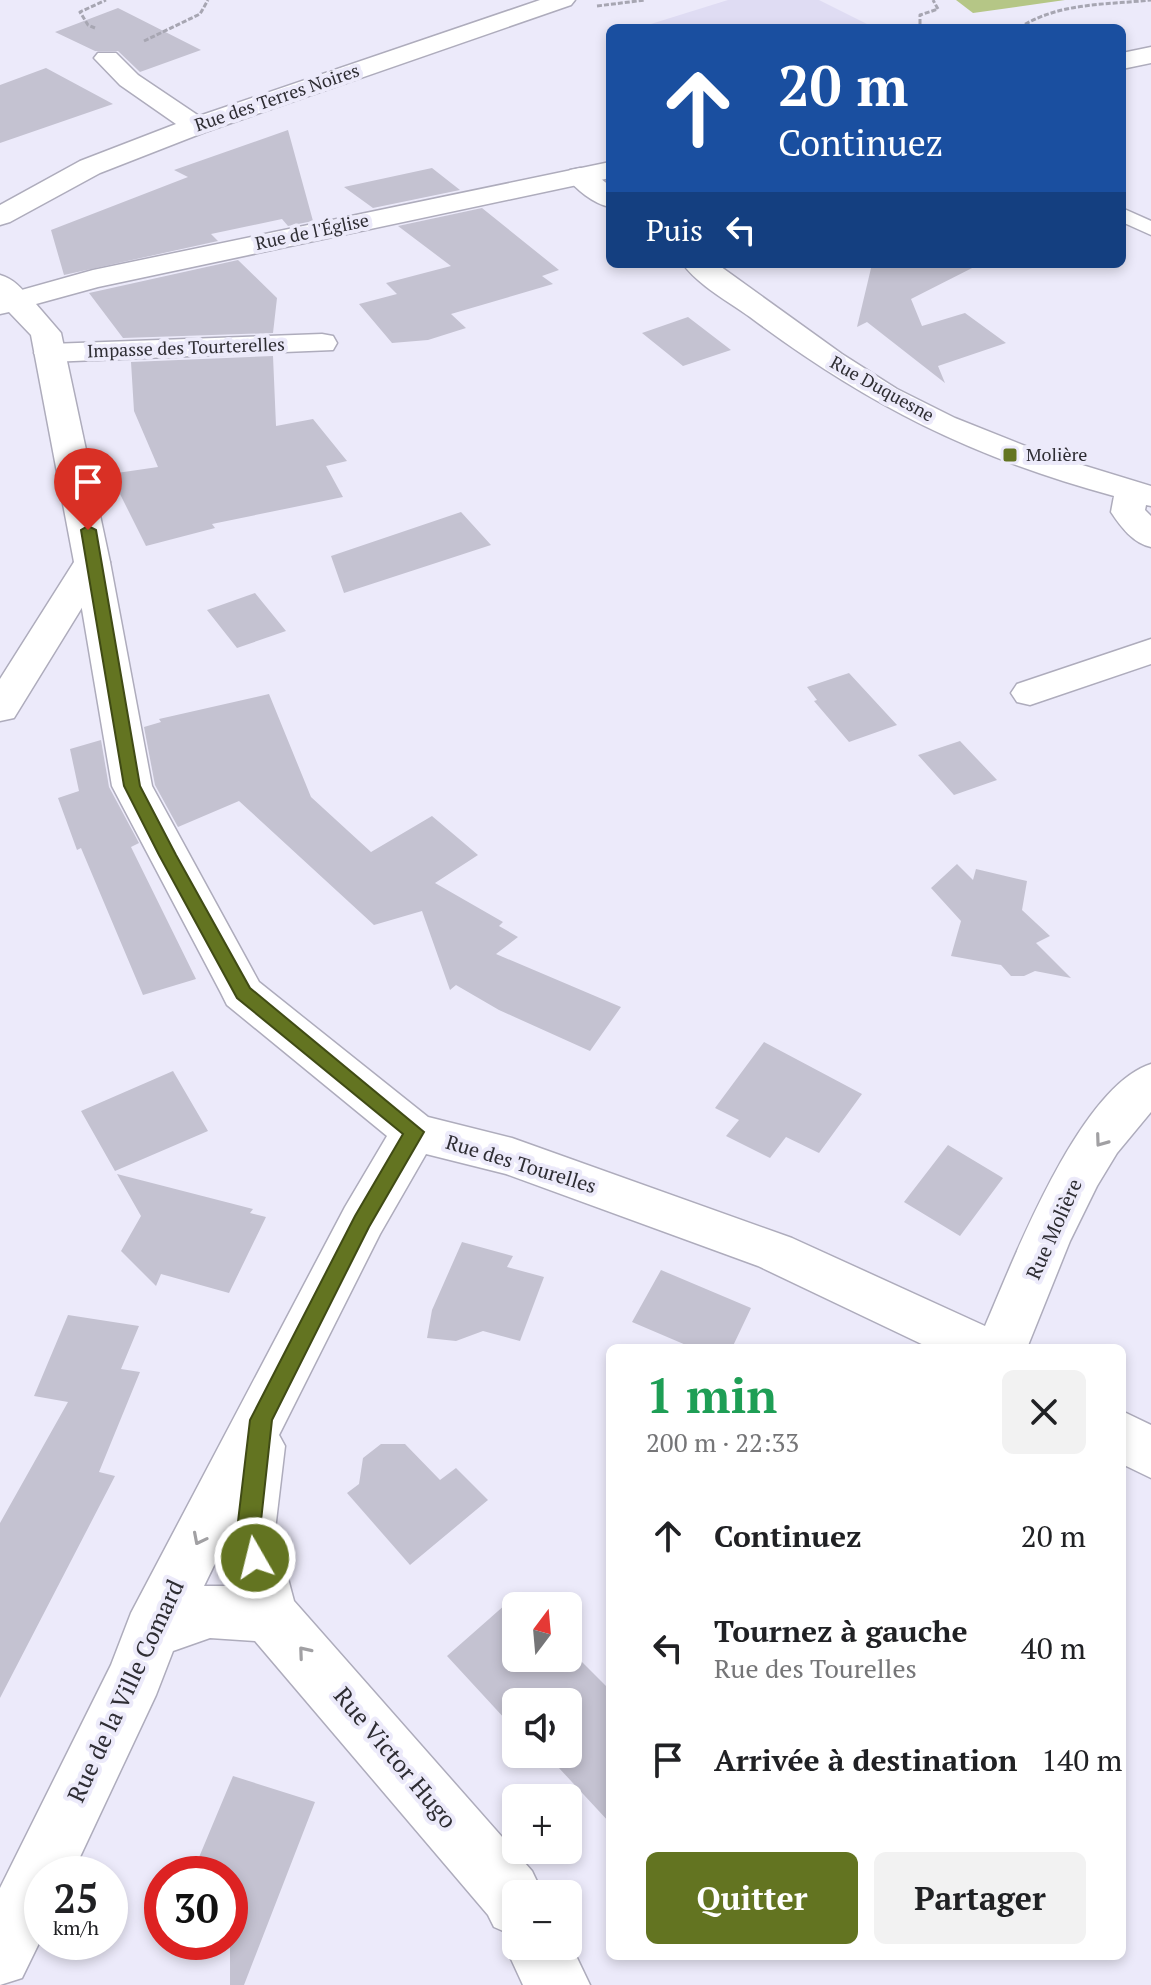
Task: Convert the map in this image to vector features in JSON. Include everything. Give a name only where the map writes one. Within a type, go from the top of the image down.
[{"type":"street","name":"Rue des Terres Noires","points":[[0,216],[90,167],[196,126],[563,0]]},
{"type":"street","points":[[1126,60],[1151,55]]},
{"type":"street","points":[[107,58],[129,80],[196,126]]},
{"type":"street","name":"Rue de l'Église","points":[[5,297],[606,171]]},
{"type":"street","points":[[580,176],[606,196]]},
{"type":"street","name":"Rue Duquesne","points":[[703,268],[820,355],[916,412],[1036,462],[1142,493],[1128,512],[1151,537]]},
{"type":"street","name":"Rue des Tourelles","points":[[5,297],[46,333],[88,530],[132,786],[243,993],[414,1132],[512,1157],[775,1252],[972,1344]]},
{"type":"street","name":"Impasse des Tourterelles","points":[[50,353],[322,343]]},
{"type":"street","points":[[2,703],[92,562]]},
{"type":"street","points":[[1030,693],[1151,651]]},
{"type":"street","name":"Rue Molière","points":[[1003,1344],[1073,1179],[1133,1098],[1151,1082]]},
{"type":"street","name":"Rue de la Ville Comard","points":[[0,1956],[136,1675],[151,1632],[362,1221],[414,1132]]},
{"type":"street","name":"Rue Victor Hugo","points":[[261,1420],[248,1530],[269,1615],[502,1884]]},
{"type":"street","points":[[1126,1438],[1151,1454]]},
{"type":"street","points":[[151,1632],[210,1611],[269,1615]]},
{"type":"street","points":[[545,1960],[558,1985]]},
{"type":"lane","points":[[1126,216],[1151,229]]},
{"type":"path","points":[[107,58],[200,14],[208,0]]},
{"type":"path","points":[[920,24],[920,15],[938,9],[933,0]]},
{"type":"path","points":[[1024,24],[1032,17],[1060,11],[1151,0]]},
{"type":"shaded area","points":[[728,0],[819,0],[867,24],[651,24]]},
{"type":"green space","points":[[956,0],[1065,0],[973,13]]},
{"type":"building","points":[[118,8],[201,50],[140,72],[118,51],[95,51],[55,32]]},
{"type":"building","points":[[46,68],[113,104],[0,143],[0,85]]},
{"type":"building","points":[[288,130],[313,221],[288,226],[282,219],[211,234],[218,241],[64,275],[51,230],[188,177],[174,170]]},
{"type":"building","points":[[432,168],[460,190],[373,208],[344,187]]},
{"type":"building","points":[[482,208],[559,270],[542,276],[553,284],[451,314],[466,328],[428,340],[392,343],[359,304],[397,294],[386,283],[451,266],[398,226]]},
{"type":"building","points":[[238,260],[277,298],[273,333],[123,338],[89,293]]},
{"type":"building","points":[[871,268],[972,268],[911,299],[922,326],[965,313],[1006,343],[938,366],[945,383],[867,322],[857,327]]},
{"type":"building","points":[[688,317],[731,350],[683,366],[642,333]]},
{"type":"building","points":[[273,356],[276,426],[313,419],[347,461],[326,466],[343,497],[212,524],[215,528],[146,546],[110,474],[158,467],[134,411],[131,362]]},
{"type":"building","points":[[461,512],[491,545],[344,593],[331,556]]},
{"type":"building","points":[[255,593],[286,631],[237,648],[207,610]]},
{"type":"building","points":[[849,673],[897,725],[849,742],[814,701],[817,700],[807,687]]},
{"type":"building","points":[[269,694],[311,797],[371,852],[432,816],[478,855],[435,883],[503,922],[499,926],[518,937],[496,954],[621,1007],[590,1051],[499,1010],[456,985],[450,990],[422,911],[374,925],[239,801],[178,827],[155,785],[144,727],[161,722],[159,719]]},
{"type":"building","points":[[101,740],[109,787],[139,843],[131,847],[196,979],[143,995],[81,848],[77,850],[58,798],[79,791],[70,749]]},
{"type":"building","points":[[960,741],[997,780],[954,795],[918,755]]},
{"type":"building","points":[[957,864],[973,880],[976,869],[1027,881],[1022,910],[1050,936],[1036,943],[1071,978],[1035,971],[1024,976],[1011,976],[1001,965],[951,956],[961,921],[931,888]]},
{"type":"building","points":[[764,1042],[862,1094],[819,1153],[786,1137],[770,1158],[726,1136],[739,1120],[715,1108]]},
{"type":"building","points":[[173,1071],[208,1131],[115,1171],[81,1111]]},
{"type":"building","points":[[948,1145],[1003,1178],[960,1236],[904,1202]]},
{"type":"building","points":[[117,1174],[253,1209],[250,1213],[266,1217],[229,1293],[161,1274],[156,1286],[121,1251],[141,1216]]},
{"type":"building","points":[[462,1242],[513,1256],[507,1267],[544,1277],[520,1341],[483,1331],[456,1341],[427,1338],[432,1310]]},
{"type":"building","points":[[661,1270],[751,1308],[734,1344],[684,1344],[632,1322]]},
{"type":"building","points":[[68,1315],[139,1326],[121,1369],[140,1372],[99,1472],[115,1476],[0,1698],[0,1523],[68,1402],[34,1396]]},
{"type":"building","points":[[381,1444],[405,1444],[440,1480],[456,1468],[488,1500],[410,1565],[347,1493],[359,1484],[363,1458]]},
{"type":"building","points":[[502,1607],[502,1672],[582,1672],[582,1662],[606,1686],[606,1819],[582,1793],[582,1784],[574,1784],[559,1768],[582,1768],[582,1688],[502,1688],[502,1716],[447,1656]]},
{"type":"building","points":[[233,1776],[315,1802],[244,1985],[230,1985],[230,1960],[248,1960],[248,1856],[200,1856]]},
{"type":"place","name":"Molière","points":[[1010,455]]},
{"type":"route","points":[[88,530],[132,786],[167,855],[243,993],[414,1132],[362,1221],[261,1420],[248,1530],[255,1558]]}]
